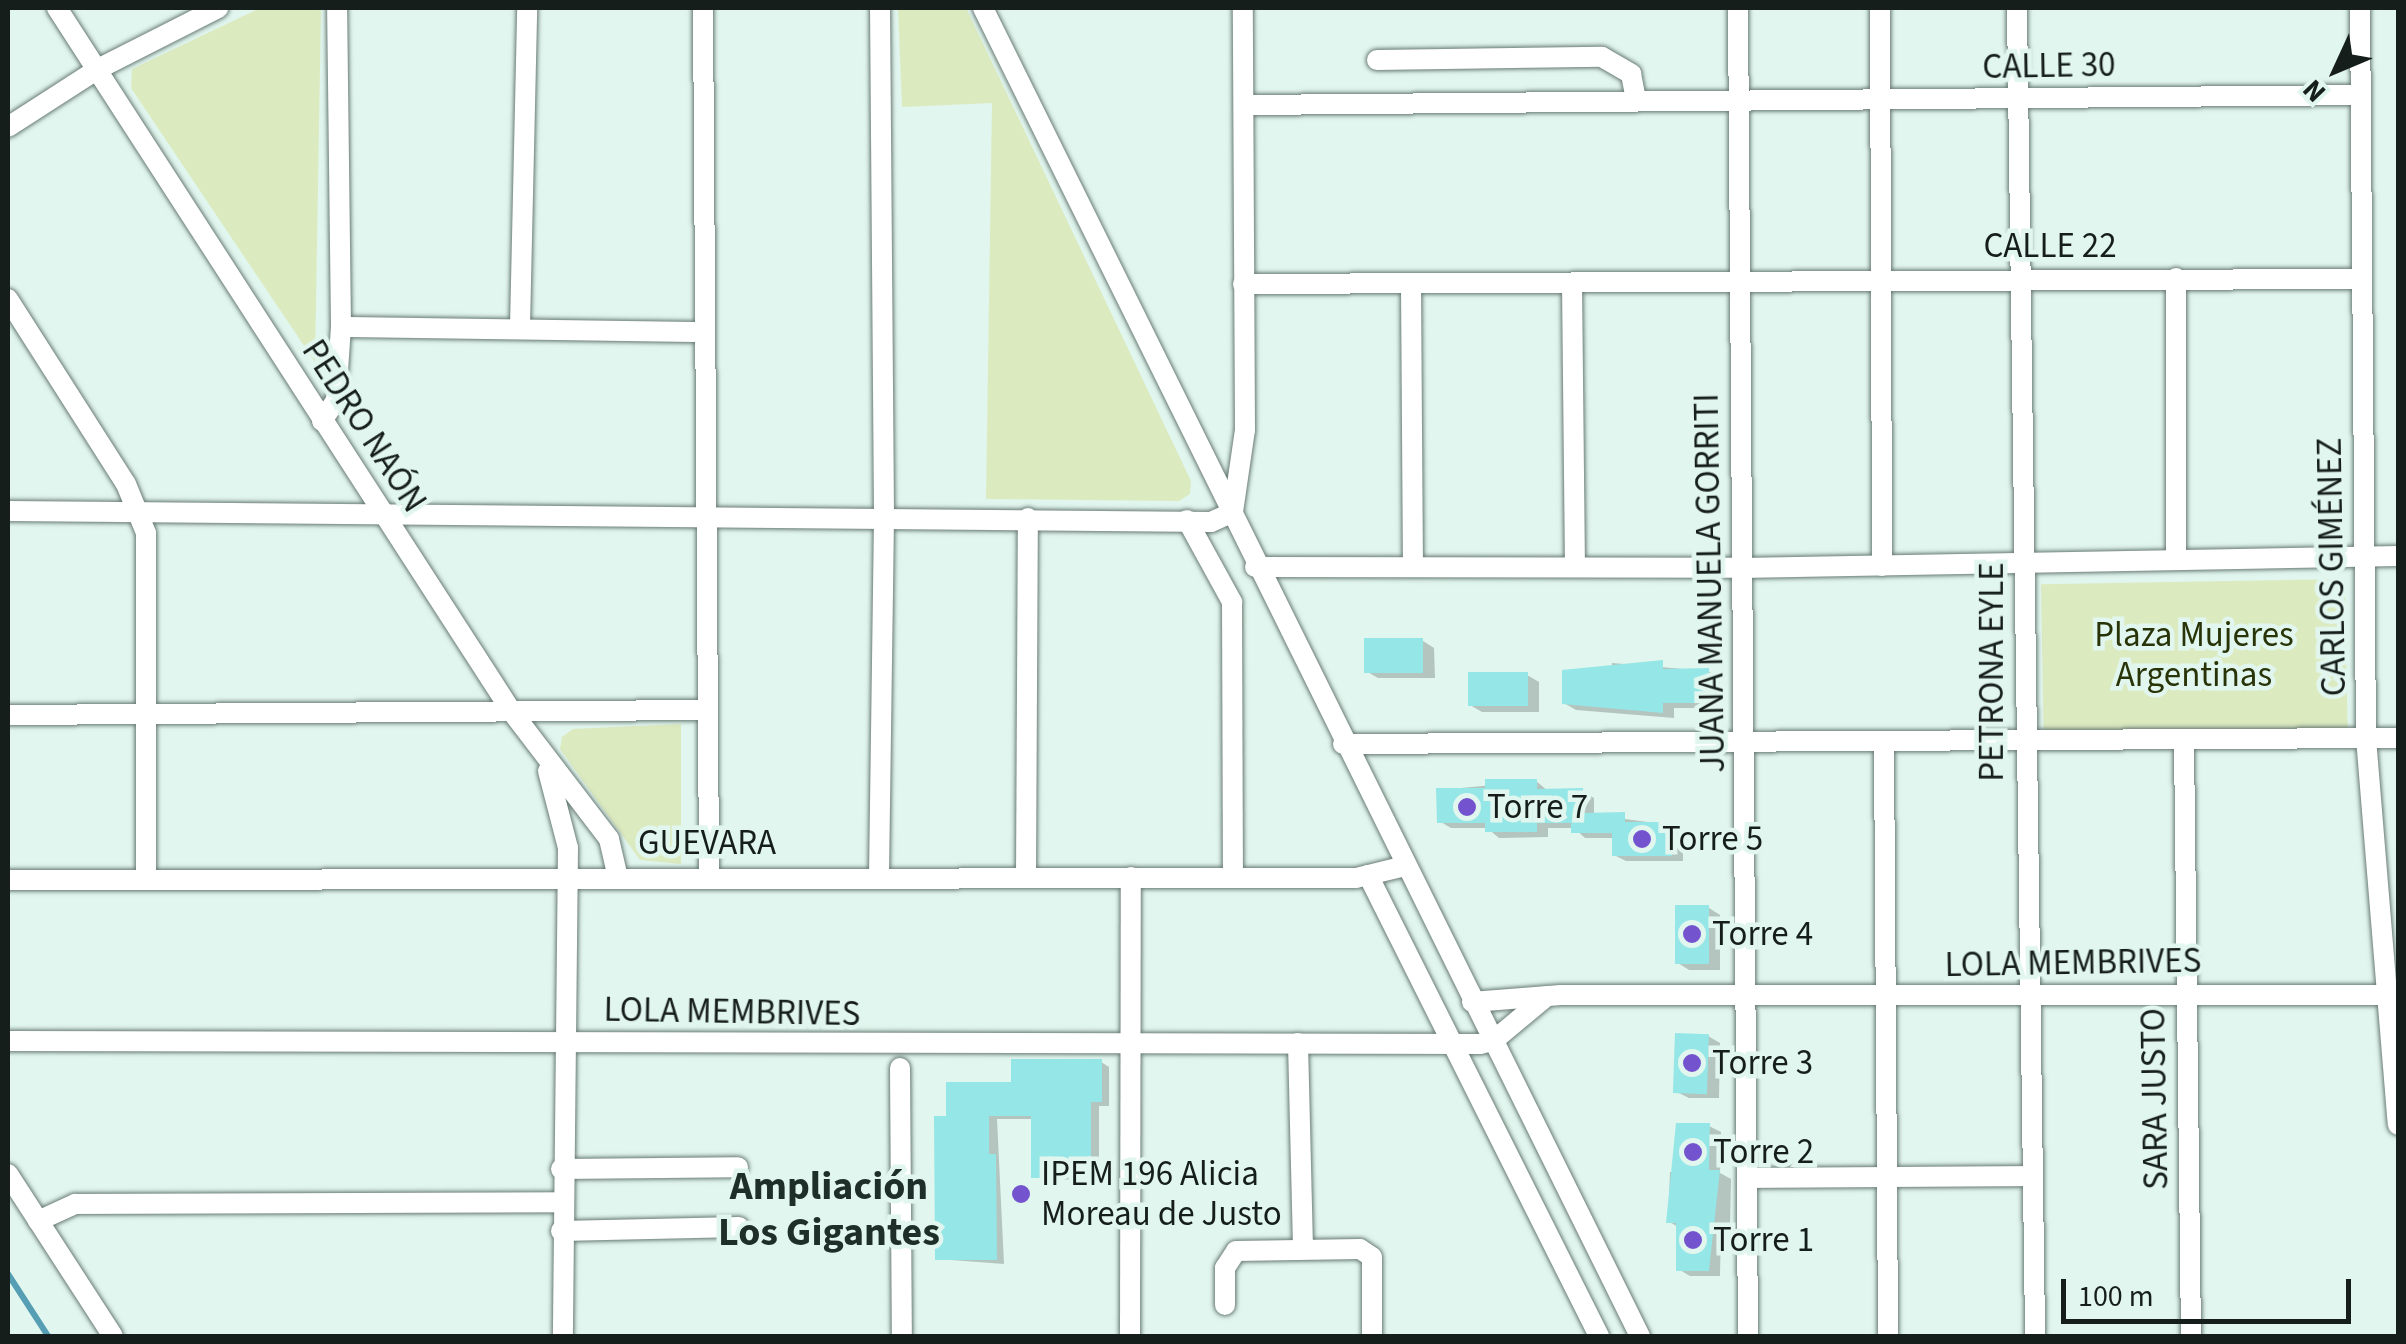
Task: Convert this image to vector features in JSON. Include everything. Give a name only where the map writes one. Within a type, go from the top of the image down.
[{"type":"street","name":"PEDRO NAÓN","points":[[57,8],[512,712],[608,840],[616,876]]},
{"type":"street","points":[[8,127],[98,69],[218,8]]},
{"type":"street","points":[[322,421],[336,400],[341,327],[337,8]]},
{"type":"street","points":[[520,326],[527,8]]},
{"type":"street","points":[[703,8],[706,514],[703,710],[709,876]]},
{"type":"street","points":[[878,876],[884,515],[880,8]]},
{"type":"street","points":[[983,8],[1233,512],[1255,567],[1640,1336]]},
{"type":"street","points":[[1233,512],[1245,430],[1243,8]]},
{"type":"street","name":"JUANA MANUELA GORRITI","points":[[1738,8],[1750,1178],[1748,1336]]},
{"type":"street","points":[[1880,8],[1882,566]]},
{"type":"street","name":"PETRONA EYLE","points":[[2018,8],[2029,1176],[2035,1336]]},
{"type":"street","name":"CARLOS GIMÉNEZ","points":[[2360,8],[2366,738],[2393,995],[2398,1125]]},
{"type":"street","points":[[1377,60],[1602,58],[1634,79],[1636,100]]},
{"type":"street","name":"CALLE 30","points":[[1246,105],[2360,95]]},
{"type":"street","points":[[2176,278],[2176,558]]},
{"type":"street","name":"CALLE 22","points":[[1243,284],[2362,279]]},
{"type":"street","points":[[1572,283],[1575,566]]},
{"type":"street","points":[[1411,285],[1413,566]]},
{"type":"street","points":[[8,298],[139,511],[146,533],[146,880]]},
{"type":"street","points":[[341,327],[520,326],[702,332]]},
{"type":"street","points":[[8,511],[378,509],[1211,522],[1233,512]]},
{"type":"street","points":[[1026,877],[1028,518]]},
{"type":"street","points":[[1187,520],[1232,602],[1233,876]]},
{"type":"street","points":[[1255,567],[1742,568],[2398,556]]},
{"type":"street","points":[[8,716],[703,710]]},
{"type":"street","points":[[1343,744],[1884,744],[2398,738]]},
{"type":"street","name":"SARA JUSTO","points":[[2184,741],[2191,1336]]},
{"type":"street","points":[[1884,744],[1888,1336]]},
{"type":"street","points":[[543,755],[565,825],[567,875],[562,1336]]},
{"type":"street","name":"GUEVARA","points":[[8,880],[1368,875],[1405,866]]},
{"type":"street","points":[[1368,875],[1599,1336]]},
{"type":"street","points":[[1130,1336],[1134,1043],[1131,877]]},
{"type":"street","name":"LOLA MEMBRIVES","points":[[1472,1002],[1548,996],[2028,999],[2186,993],[2393,995]]},
{"type":"street","points":[[1493,1041],[1548,996]]},
{"type":"street","name":"LOLA MEMBRIVES","points":[[8,1041],[1493,1041]]},
{"type":"street","points":[[1298,1043],[1303,1245]]},
{"type":"street","points":[[900,1068],[902,1336]]},
{"type":"street","points":[[561,1169],[738,1167]]},
{"type":"street","points":[[8,1174],[113,1336]]},
{"type":"street","points":[[1750,1178],[2029,1176]]},
{"type":"street","points":[[38,1220],[75,1204],[561,1202]]},
{"type":"street","points":[[561,1231],[740,1226]]},
{"type":"street","points":[[1225,1305],[1225,1268],[1236,1251],[1303,1245],[1369,1251],[1372,1336]]},
{"type":"green space","points":[[260,8],[321,8],[315,362],[131,88],[132,69]]},
{"type":"green space","points":[[898,8],[966,8],[1191,481],[1190,494],[1179,501],[986,499],[992,103],[902,107]]},
{"type":"green space","name":"Plaza Mujeres Argentinas","points":[[2345,579],[2348,728],[2044,733],[2041,584]]},
{"type":"green space","points":[[681,724],[681,864],[640,860],[560,749],[562,737],[573,729]]},
{"type":"building","points":[[1364,638],[1423,638],[1423,673],[1364,673]]},
{"type":"building","points":[[1663,660],[1663,669],[1709,668],[1709,703],[1663,703],[1663,713],[1562,704],[1562,670]]},
{"type":"building","points":[[1468,672],[1528,672],[1528,706],[1468,706]]},
{"type":"building","points":[[1485,779],[1537,779],[1537,789],[1583,788],[1584,813],[1625,812],[1625,822],[1672,822],[1672,856],[1612,856],[1612,833],[1571,833],[1571,823],[1537,823],[1537,832],[1485,832],[1485,823],[1437,823],[1436,788],[1485,788]]},
{"type":"building","name":"Torre 4","points":[[1675,905],[1709,905],[1709,964],[1675,964]]},
{"type":"building","name":"Torre 3","points":[[1675,1033],[1709,1034],[1707,1094],[1673,1093]]},
{"type":"building","points":[[1011,1059],[1102,1059],[1102,1102],[1091,1102],[1091,1178],[1031,1178],[1031,1116],[989,1116],[989,1154],[996,1154],[997,1260],[935,1260],[934,1116],[946,1116],[946,1082],[1011,1082]]},
{"type":"building","points":[[1676,1123],[1710,1123],[1709,1170],[1720,1170],[1709,1271],[1676,1271],[1676,1223],[1666,1223]]},
{"type":"waterway","points":[[8,1274],[48,1336]]},
{"type":"place","name":"Torre 7","points":[[1467,807]]},
{"type":"place","name":"Torre 5","points":[[1642,839]]},
{"type":"place","name":"Torre 4","points":[[1692,934]]},
{"type":"place","name":"Torre 3","points":[[1692,1063]]},
{"type":"place","name":"Torre 2","points":[[1693,1152]]},
{"type":"place","name":"IPEM 196 Alicia Moreau de Justo","points":[[1021,1194]]},
{"type":"place","name":"Torre 1","points":[[1693,1240]]},
{"type":"district","name":"Ampliación Los Gigantes","points":[[829,1210]]}]
